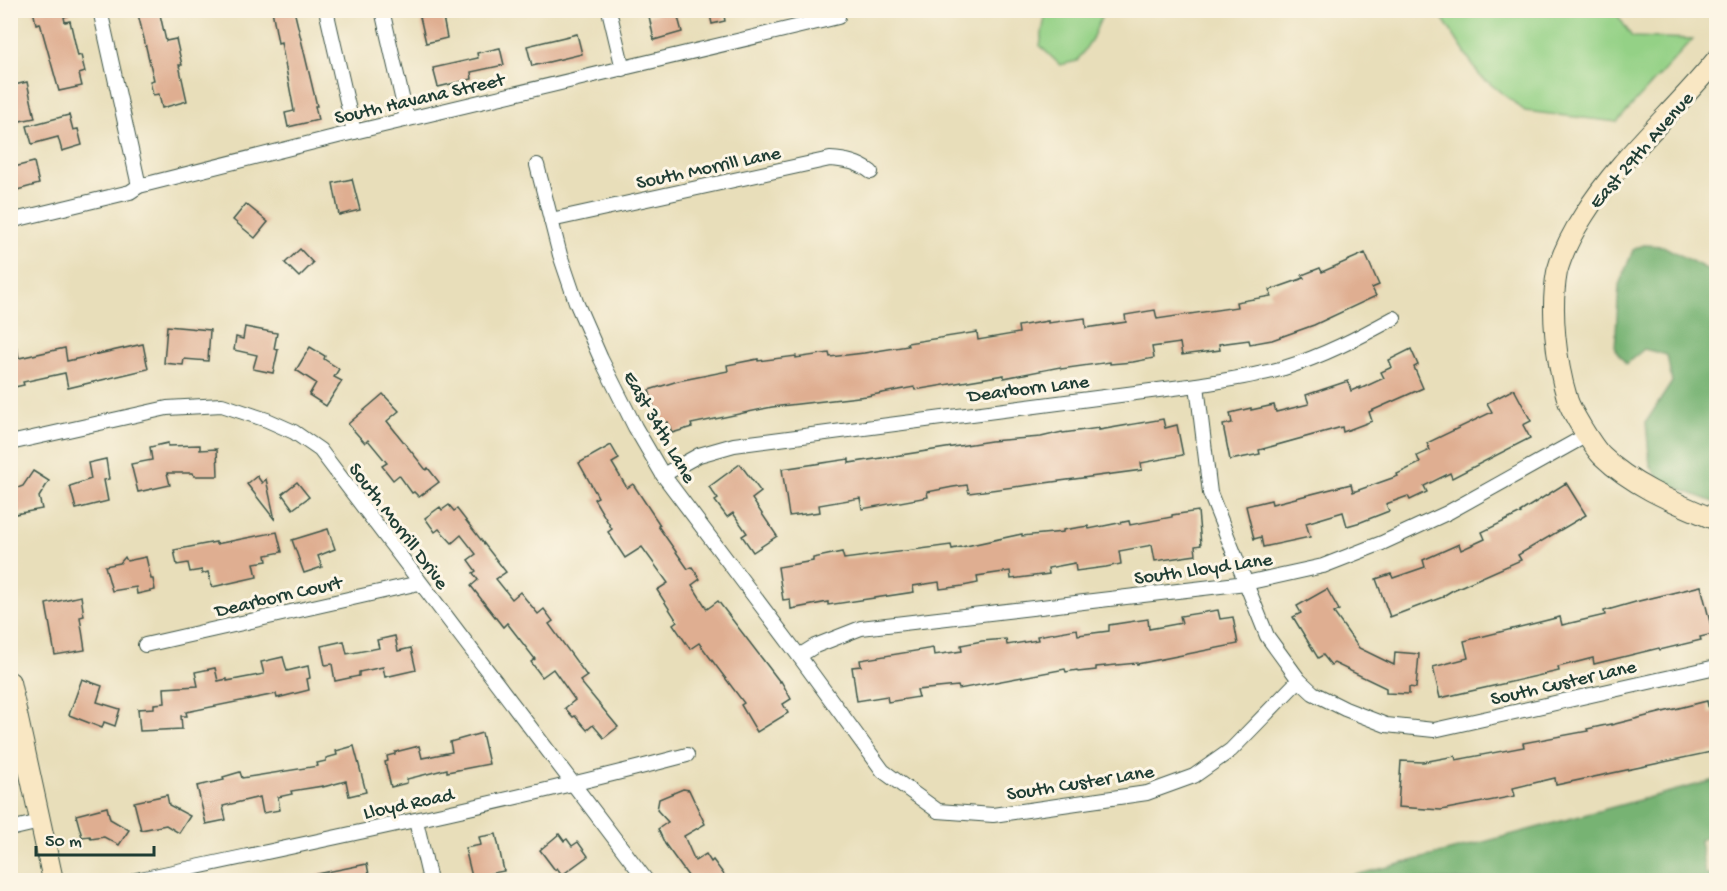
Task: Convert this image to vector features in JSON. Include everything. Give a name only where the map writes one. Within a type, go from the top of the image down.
[{"type":"street","points":[[100,10],[139,186]]},
{"type":"street","points":[[326,10],[354,132]]},
{"type":"street","points":[[382,10],[407,119]]},
{"type":"street","points":[[609,10],[623,69]]},
{"type":"street","name":"South Havana Street","points":[[10,221],[130,192],[139,186],[354,132],[623,69],[837,14]]},
{"type":"street","name":"East 29th Avenue","points":[[1716,60],[1632,151],[1584,214],[1570,239],[1557,272],[1555,327],[1567,401],[1601,455],[1655,494],[1716,520]]},
{"type":"street","name":"South Morrill Lane","points":[[551,220],[830,159],[845,160],[861,165],[871,172]]},
{"type":"street","name":"East 34th Lane","points":[[537,165],[560,255],[576,302],[635,427],[663,475],[834,704]]},
{"type":"street","name":"Dearborn Lane","points":[[663,475],[699,455],[734,445],[1197,385],[1283,368],[1352,341],[1394,318]]},
{"type":"street","points":[[1197,385],[1210,493],[1267,636],[1299,680]]},
{"type":"street","name":"South Morrill Drive","points":[[10,443],[167,408],[222,405],[294,432],[320,450],[646,880]]},
{"type":"street","name":"South Lloyd Lane","points":[[799,656],[815,646],[861,628],[1246,584],[1323,566],[1382,543],[1447,513],[1587,435]]},
{"type":"street","name":"Dearborn Court","points":[[145,645],[419,583]]},
{"type":"street","name":"South Custer Lane","points":[[834,704],[883,771],[938,811],[993,814],[1147,793],[1194,777],[1231,750],[1299,680],[1314,693],[1345,709],[1386,725],[1434,730],[1716,667]]},
{"type":"street","points":[[10,682],[53,880]]},
{"type":"street","name":"Lloyd Road","points":[[136,880],[190,875],[575,784],[687,755]]},
{"type":"street","points":[[416,821],[430,880]]},
{"type":"street","points":[[10,829],[40,822]]},
{"type":"green space","points":[[1036,11],[1104,11],[1092,39],[1077,61],[1060,65],[1040,46],[1045,16]]},
{"type":"green space","points":[[1447,11],[1615,11],[1632,37],[1693,39],[1617,122],[1525,111],[1480,76],[1443,19]]},
{"type":"green space","points":[[1643,245],[1663,246],[1716,274],[1716,503],[1661,482],[1650,465],[1646,422],[1672,382],[1667,355],[1644,349],[1626,364],[1615,349],[1619,285],[1633,250]]},
{"type":"green space","points":[[1716,780],[1716,833],[1700,840],[1705,874],[1716,873],[1716,880],[1335,880],[1431,856]]},
{"type":"building","points":[[33,10],[70,10],[70,15],[64,17],[65,22],[70,21],[78,56],[81,55],[85,72],[79,74],[82,86],[59,91],[40,23],[36,24]]},
{"type":"building","points":[[137,10],[159,10],[166,41],[176,39],[187,101],[162,108],[159,94],[153,95],[150,81],[154,80]]},
{"type":"building","points":[[272,10],[294,10],[317,106],[315,106],[318,120],[288,127],[285,113],[294,111],[281,42],[278,43]]},
{"type":"building","points":[[656,10],[676,10],[682,32],[654,40],[649,16],[657,14]]},
{"type":"building","points":[[709,10],[723,10],[725,21],[712,24]]},
{"type":"building","points":[[442,12],[447,38],[426,43],[420,17]]},
{"type":"building","points":[[577,34],[582,54],[532,66],[527,46]]},
{"type":"building","points":[[500,48],[504,65],[471,72],[472,79],[438,87],[433,68],[478,58],[477,53]]},
{"type":"building","points":[[27,82],[35,118],[10,123],[10,86]]},
{"type":"building","points":[[69,115],[73,130],[78,129],[82,145],[62,151],[58,137],[32,144],[27,126]]},
{"type":"building","points":[[34,162],[39,184],[10,192],[10,168]]},
{"type":"building","points":[[352,179],[360,210],[339,215],[333,183]]},
{"type":"building","points":[[246,204],[268,222],[255,238],[233,220]]},
{"type":"building","points":[[300,249],[313,263],[299,277],[285,263]]},
{"type":"building","points":[[1365,253],[1379,285],[1372,288],[1376,296],[1314,325],[1272,340],[1250,344],[1249,340],[1219,344],[1220,350],[1182,355],[1180,343],[1152,347],[1154,358],[1133,362],[1110,364],[1110,362],[1061,369],[1060,367],[1004,378],[1004,375],[915,390],[914,387],[867,396],[772,407],[691,424],[692,427],[672,433],[668,422],[659,425],[649,390],[678,381],[728,371],[727,365],[758,359],[758,361],[796,356],[796,358],[829,353],[830,357],[864,353],[908,346],[907,343],[977,332],[978,340],[1019,333],[1018,326],[1048,321],[1048,323],[1085,318],[1086,328],[1126,322],[1125,315],[1155,310],[1157,319],[1237,307],[1236,302],[1271,296],[1270,290],[1304,278],[1302,275],[1320,268],[1322,272]]},
{"type":"building","points":[[167,326],[210,330],[208,361],[184,359],[183,365],[164,363]]},
{"type":"building","points":[[245,327],[277,333],[274,349],[278,350],[273,373],[253,369],[257,355],[234,350],[236,337],[243,339]]},
{"type":"building","points":[[143,344],[148,369],[68,388],[65,373],[23,382],[24,385],[10,388],[10,349],[17,348],[19,358],[65,348],[67,361]]},
{"type":"building","points":[[310,347],[325,356],[324,359],[339,369],[334,377],[342,381],[326,406],[309,395],[316,383],[296,370]]},
{"type":"building","points":[[1411,349],[1418,365],[1414,367],[1423,388],[1369,412],[1372,421],[1343,432],[1342,427],[1259,450],[1260,454],[1230,460],[1223,425],[1232,423],[1230,413],[1274,405],[1276,412],[1309,404],[1306,395],[1348,381],[1351,391],[1360,387],[1360,389],[1384,378],[1381,372],[1392,367],[1389,360]]},
{"type":"building","points":[[1514,389],[1531,421],[1523,425],[1530,438],[1452,478],[1450,473],[1424,486],[1427,492],[1410,500],[1408,496],[1386,504],[1389,511],[1361,522],[1347,526],[1343,512],[1306,523],[1310,537],[1263,547],[1261,537],[1254,539],[1246,506],[1271,500],[1272,504],[1351,484],[1353,492],[1398,476],[1397,474],[1420,463],[1417,456],[1430,450],[1427,443],[1492,412],[1487,403]]},
{"type":"building","points":[[383,394],[399,411],[387,421],[426,470],[428,468],[439,482],[419,497],[414,492],[412,493],[399,475],[393,480],[382,466],[387,463],[368,440],[365,443],[348,424]]},
{"type":"building","points":[[1163,419],[1165,428],[1177,425],[1183,455],[1141,463],[1142,470],[969,493],[967,485],[927,492],[928,497],[862,509],[860,498],[819,505],[820,512],[789,516],[782,469],[849,459],[849,463],[991,441],[1041,437],[1099,428],[1099,430]]},
{"type":"building","points":[[168,443],[168,446],[200,445],[200,450],[217,449],[218,476],[167,473],[170,485],[138,492],[131,464],[152,460],[150,447]]},
{"type":"building","points":[[611,445],[619,459],[612,463],[627,488],[633,484],[660,525],[658,526],[688,569],[692,567],[700,579],[692,585],[707,609],[718,601],[781,681],[791,699],[783,704],[788,713],[757,732],[741,705],[744,703],[699,643],[690,649],[673,624],[677,621],[657,590],[668,583],[642,547],[625,558],[608,532],[612,529],[594,499],[598,497],[579,463]]},
{"type":"building","points":[[106,459],[109,479],[104,480],[108,501],[76,509],[70,486],[91,479],[88,463]]},
{"type":"building","points":[[740,464],[761,492],[752,499],[777,536],[753,552],[742,536],[747,533],[733,513],[727,517],[715,501],[718,499],[709,487]]},
{"type":"building","points":[[33,471],[49,481],[39,497],[42,509],[10,515],[10,491],[23,486]]},
{"type":"building","points":[[257,476],[262,483],[266,479],[275,520],[247,484]]},
{"type":"building","points":[[297,482],[309,497],[293,509],[282,494]]},
{"type":"building","points":[[1566,483],[1586,515],[1518,555],[1521,560],[1453,590],[1443,597],[1390,617],[1376,579],[1391,574],[1393,578],[1425,567],[1423,560],[1459,544],[1461,550],[1485,539],[1482,532],[1521,513]]},
{"type":"building","points":[[449,505],[454,511],[457,509],[506,572],[496,579],[512,599],[520,592],[538,614],[544,609],[553,621],[549,624],[587,676],[580,681],[618,727],[604,738],[593,725],[587,730],[565,708],[575,700],[553,669],[542,677],[531,662],[535,659],[507,623],[503,627],[471,586],[478,580],[473,573],[476,571],[468,560],[476,554],[461,535],[452,543],[439,529],[435,532],[425,518],[440,507],[442,510]]},
{"type":"building","points":[[1198,511],[1201,545],[1195,546],[1196,555],[1155,561],[1152,545],[1119,551],[1121,564],[1106,567],[1076,571],[1075,563],[1048,568],[1049,574],[1011,579],[1010,571],[977,576],[978,583],[963,586],[940,589],[939,582],[913,586],[914,592],[828,605],[828,602],[791,609],[790,599],[783,600],[778,567],[813,561],[813,558],[842,552],[844,559],[951,545],[952,549],[1022,534],[1022,536],[1063,532],[1063,530],[1088,526],[1089,529],[1129,521],[1130,525]]},
{"type":"building","points":[[328,529],[335,549],[318,556],[322,567],[304,573],[292,540]]},
{"type":"building","points":[[277,532],[282,552],[266,555],[267,561],[254,563],[257,577],[212,587],[208,572],[202,574],[202,570],[190,572],[188,563],[177,565],[174,550]]},
{"type":"building","points":[[125,557],[127,561],[146,557],[155,590],[137,594],[136,587],[112,591],[105,566],[120,563]]},
{"type":"building","points":[[1701,586],[1713,634],[1700,637],[1701,640],[1594,664],[1593,658],[1558,667],[1559,671],[1440,698],[1433,667],[1468,658],[1464,641],[1560,617],[1562,625],[1605,615],[1604,611],[1639,601]]},
{"type":"building","points":[[1327,589],[1339,610],[1334,613],[1359,648],[1394,665],[1395,652],[1419,654],[1416,688],[1409,687],[1409,694],[1386,693],[1386,688],[1334,663],[1331,665],[1323,655],[1318,658],[1293,617],[1301,613],[1297,606]]},
{"type":"building","points":[[81,596],[84,616],[80,617],[85,650],[55,655],[46,604]]},
{"type":"building","points":[[1218,610],[1220,619],[1233,617],[1238,644],[1137,664],[1096,667],[1096,670],[1066,672],[1065,669],[959,689],[958,686],[917,690],[919,697],[888,702],[887,696],[857,701],[852,667],[861,666],[860,660],[933,648],[934,655],[962,651],[961,645],[982,641],[1006,639],[1007,645],[1038,640],[1037,636],[1077,629],[1078,635],[1109,631],[1109,625],[1148,619],[1149,629],[1182,623],[1180,616]]},
{"type":"building","points":[[395,636],[398,651],[411,648],[416,670],[385,677],[383,667],[359,672],[359,676],[335,681],[332,664],[325,665],[321,646],[344,641],[347,654],[379,648],[377,640]]},
{"type":"building","points":[[283,657],[287,671],[308,666],[309,690],[277,698],[276,694],[186,712],[187,716],[181,716],[182,729],[140,731],[138,709],[154,708],[154,704],[165,703],[164,688],[198,686],[195,672],[215,668],[218,681],[264,674],[261,662]]},
{"type":"building","points":[[82,679],[102,686],[97,702],[120,709],[115,726],[104,722],[102,728],[69,715]]},
{"type":"building","points":[[1707,701],[1710,714],[1716,712],[1716,751],[1556,785],[1555,778],[1513,788],[1515,796],[1441,810],[1398,807],[1401,761],[1423,762],[1455,756],[1456,760],[1524,747],[1523,743],[1588,731],[1587,729]]},
{"type":"building","points":[[482,733],[489,764],[447,772],[447,769],[407,779],[407,783],[391,787],[385,762],[388,761],[387,756],[419,746],[422,758],[452,752],[450,742]]},
{"type":"building","points":[[354,746],[366,792],[349,796],[346,781],[291,791],[292,794],[278,797],[280,810],[263,813],[260,797],[223,806],[226,820],[206,824],[197,786],[224,780],[223,777],[240,772],[242,778],[318,766],[317,763],[337,755],[336,751]]},
{"type":"building","points":[[683,789],[689,790],[705,824],[684,836],[695,861],[706,854],[728,880],[691,880],[665,844],[658,829],[668,822],[657,810],[659,799]]},
{"type":"building","points":[[167,795],[169,805],[190,816],[179,833],[166,825],[141,830],[134,802]]},
{"type":"building","points":[[107,807],[110,819],[129,830],[119,845],[104,837],[91,839],[90,836],[82,837],[76,815]]},
{"type":"building","points":[[496,834],[504,871],[472,877],[465,848],[481,845],[479,837]]},
{"type":"building","points":[[559,834],[572,846],[578,842],[588,856],[562,875],[557,868],[555,870],[540,850]]},
{"type":"building","points":[[367,864],[370,880],[318,880],[317,874]]}]
